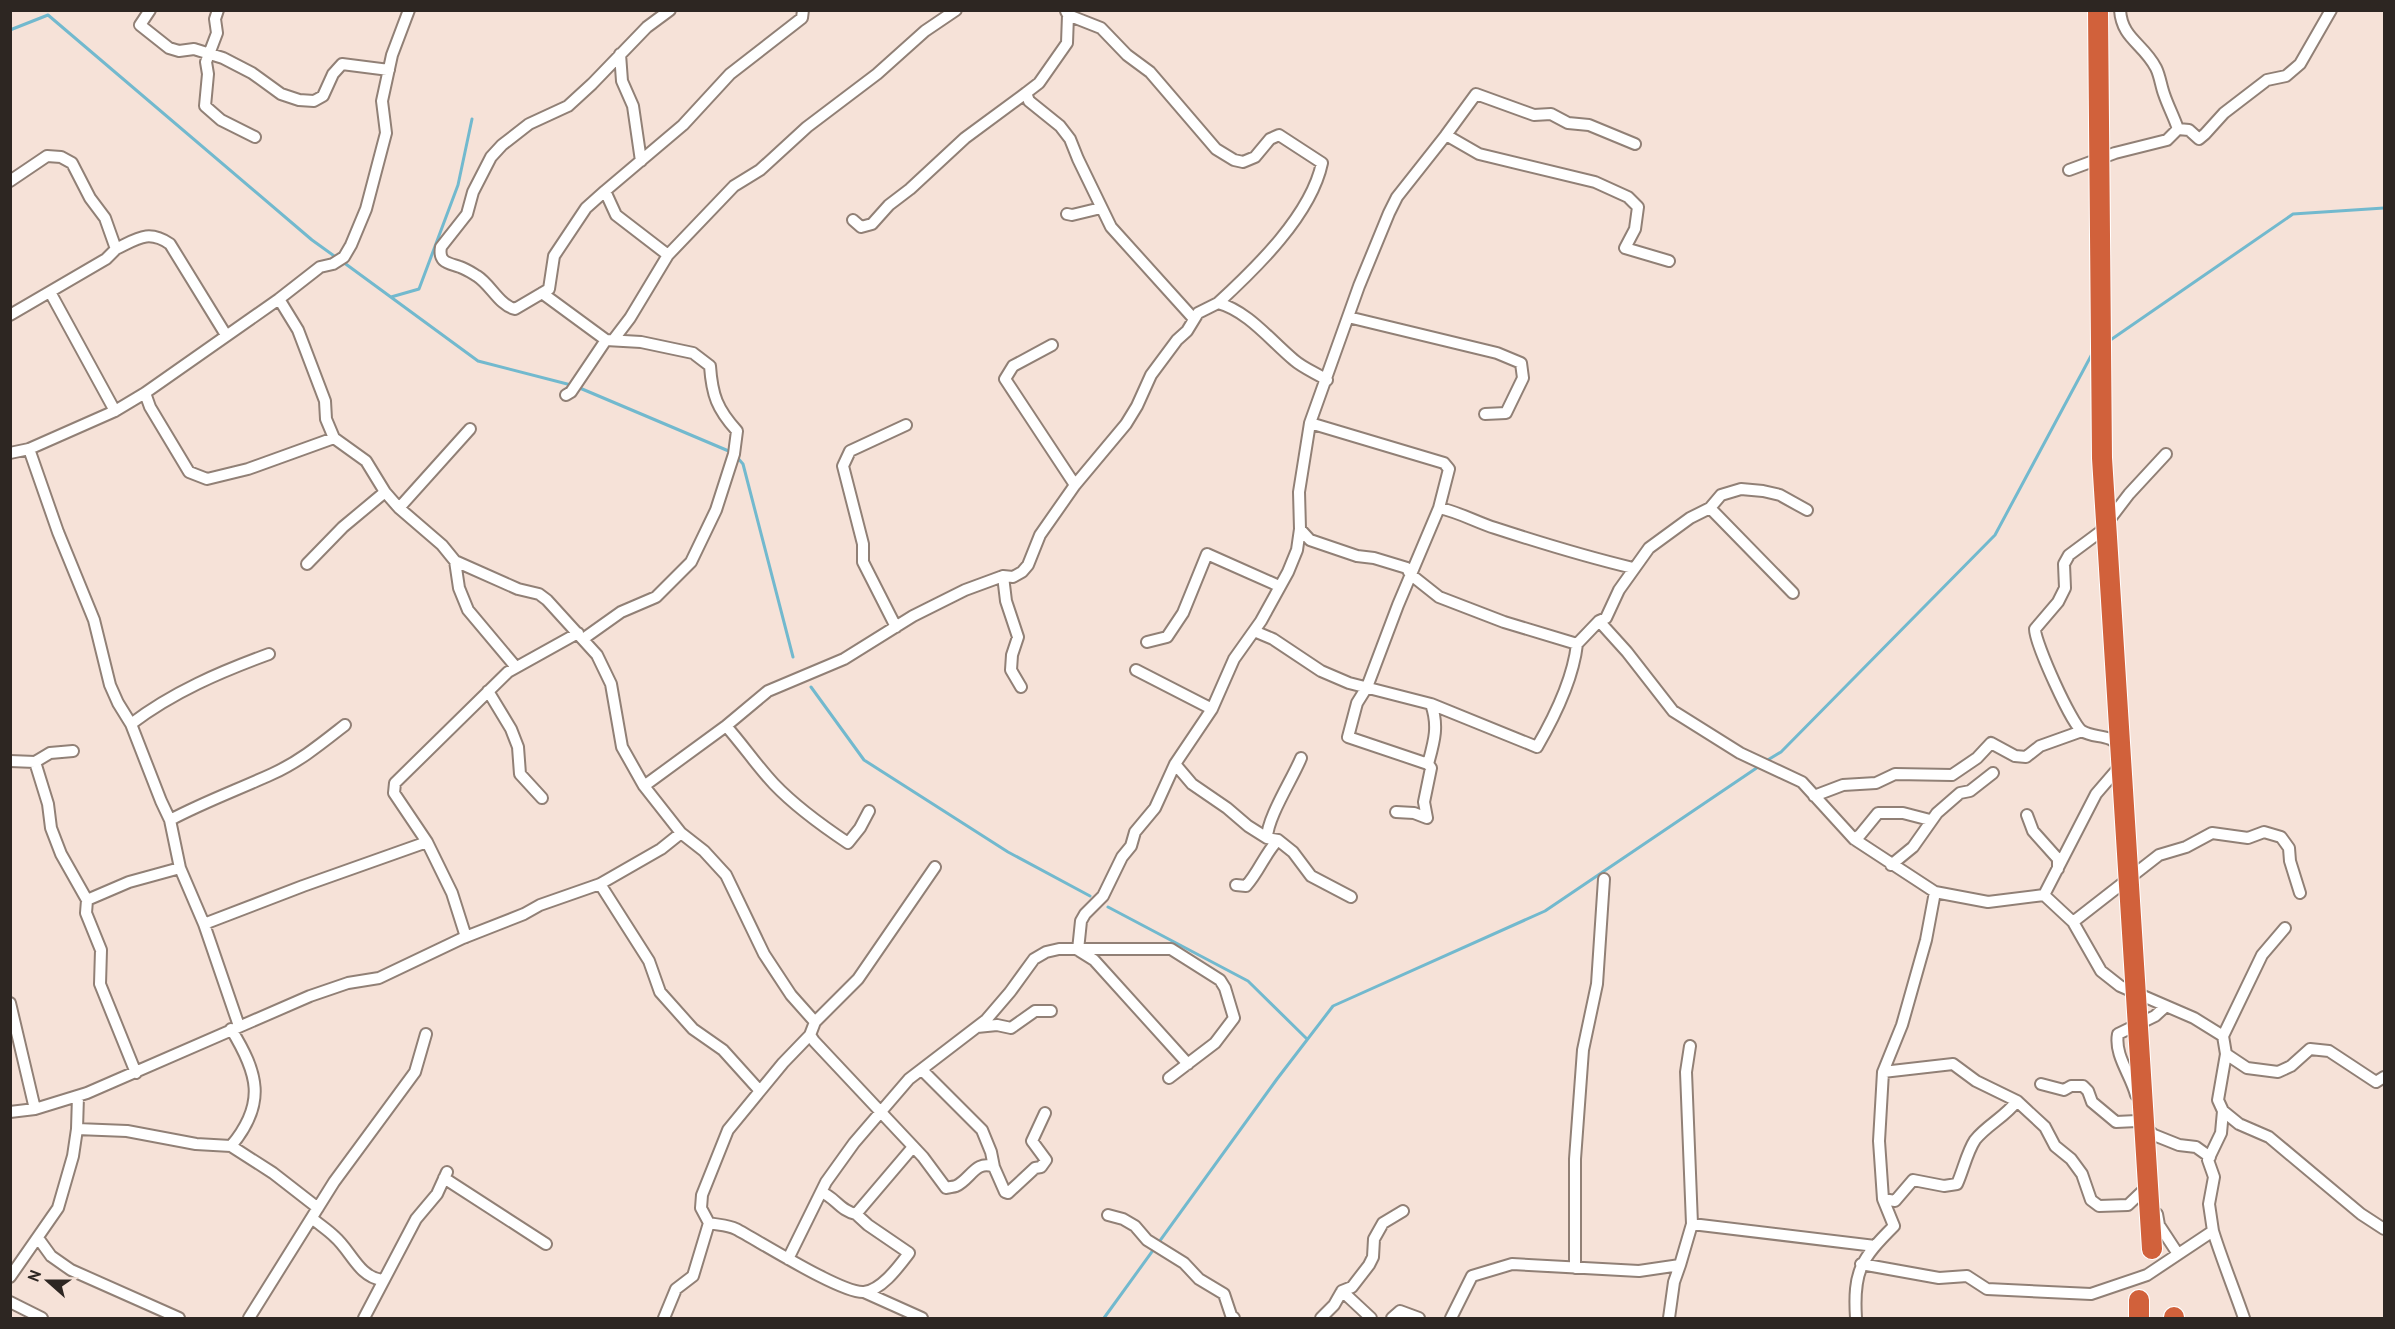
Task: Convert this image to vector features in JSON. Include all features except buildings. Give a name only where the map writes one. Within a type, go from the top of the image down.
[{"type":"highway","points":[[2098,10],[2102,458],[2152,1249]]},
{"type":"street","points":[[150,10],[141,25],[169,48],[179,51],[194,49],[223,58],[252,73],[281,94],[299,100],[314,101],[323,96],[333,74],[342,64],[389,70]]},
{"type":"street","points":[[218,10],[215,19],[217,33],[208,54],[205,106],[221,120],[255,137]]},
{"type":"street","points":[[10,453],[30,448],[115,411],[145,393],[279,299],[320,267],[333,264],[344,257],[366,209],[386,133],[382,101],[392,55],[409,10]]},
{"type":"street","points":[[670,10],[647,27],[568,106],[529,124],[502,145],[491,157],[473,192],[467,214],[441,247],[442,260],[447,264],[461,267],[479,278],[508,307],[515,309],[549,289],[554,255],[586,208],[682,125],[730,74],[801,18],[803,10]]},
{"type":"street","points":[[566,395],[571,392],[610,340],[630,318],[668,255],[734,186],[760,170],[807,127],[877,74],[925,31],[956,10]]},
{"type":"street","points":[[2120,10],[2121,26],[2143,49],[2157,70],[2178,129]]},
{"type":"street","points":[[2178,129],[2189,130],[2199,138],[2224,113],[2267,81],[2286,76],[2300,64],[2331,10]]},
{"type":"street","points":[[644,786],[726,726],[768,691],[844,660],[896,627],[965,590],[1003,576],[1013,577],[1022,572],[1028,565],[1040,535],[1075,484],[1126,424],[1151,375],[1177,340],[1187,331],[1198,313],[1218,303],[1258,263],[1302,210],[1320,173],[1322,163],[1280,135],[1270,139],[1255,157],[1243,162],[1234,160],[1216,148],[1150,72],[1127,55],[1101,28],[1067,13],[1067,43],[1039,83],[965,138],[872,224],[861,227],[853,220]]},
{"type":"street","points":[[621,54],[622,81],[633,106],[641,161]]},
{"type":"street","points":[[1026,93],[1029,101],[1060,126],[1070,138],[1077,159],[1111,227],[1194,319]]},
{"type":"street","points":[[1078,950],[1081,921],[1103,896],[1122,857],[1131,846],[1135,832],[1155,808],[1175,764],[1212,709],[1234,659],[1254,631],[1288,572],[1297,550],[1300,529],[1299,492],[1310,423],[1348,317],[1397,197],[1476,94],[1534,115],[1551,114],[1568,123],[1589,125],[1635,144]]},
{"type":"street","points":[[2069,170],[2115,153],[2167,140],[2178,129]]},
{"type":"street","points":[[1446,135],[1479,154],[1595,182],[1628,197],[1638,207],[1635,230],[1625,248],[1656,255],[1669,261]]},
{"type":"street","points":[[10,181],[47,156],[61,157],[72,163],[90,198],[105,218],[116,249]]},
{"type":"street","points":[[604,191],[616,214],[668,255]]},
{"type":"street","points":[[1067,214],[1072,215],[1101,208]]},
{"type":"street","points":[[10,315],[106,260],[116,249],[144,236],[159,236],[170,244],[226,335]]},
{"type":"street","points":[[50,292],[115,411]]},
{"type":"street","points":[[466,937],[452,893],[427,842],[394,793],[395,783],[515,666],[580,636],[621,612],[657,597],[691,562],[716,510],[734,454],[737,431],[723,416],[712,393],[710,366],[693,353],[641,342],[610,340],[542,293]]},
{"type":"street","points":[[279,299],[298,330],[325,401],[326,419],[334,438],[366,461],[385,492],[399,508],[442,545],[455,561],[508,585],[539,594],[597,655],[611,684],[622,747],[644,786],[681,833],[704,851],[726,875],[764,954],[791,995],[815,1022]]},
{"type":"street","points":[[1218,303],[1253,323],[1296,362],[1327,380]]},
{"type":"street","points":[[1348,317],[1497,353],[1521,363],[1523,378],[1506,413],[1485,414]]},
{"type":"street","points":[[1052,345],[1013,366],[1005,379],[1075,484]]},
{"type":"street","points":[[145,393],[150,407],[189,472],[207,479],[248,469],[334,438]]},
{"type":"street","points":[[1310,423],[1444,463],[1449,469],[1439,508],[1410,574],[1367,687],[1357,703],[1348,737],[1428,764]]},
{"type":"street","points":[[896,627],[864,562],[861,535],[843,466],[850,451],[906,424]]},
{"type":"street","points":[[399,508],[470,429]]},
{"type":"street","points":[[30,448],[58,532],[94,620],[110,685],[131,724],[170,820],[180,868],[204,924],[235,1028],[256,1085],[254,1108],[231,1146]]},
{"type":"street","points":[[2082,731],[2045,663],[2035,640],[2034,629],[2058,602],[2065,588],[2064,564],[2069,555],[2100,532],[2129,494],[2166,454]]},
{"type":"street","points":[[1254,631],[1273,639],[1322,670],[1349,682],[1431,704],[1537,747],[1549,726],[1575,664],[1577,644],[1599,621],[1606,618],[1634,568],[1649,548],[1690,518],[1710,508],[1721,495],[1741,489],[1780,495],[1807,510]]},
{"type":"street","points":[[307,564],[343,527],[385,492]]},
{"type":"street","points":[[1439,508],[1455,511],[1494,527],[1588,557],[1634,568]]},
{"type":"street","points":[[1710,508],[1793,593]]},
{"type":"street","points":[[1300,529],[1310,540],[1357,556],[1374,558],[1407,568],[1410,574],[1439,597],[1504,622],[1577,644]]},
{"type":"street","points":[[1148,642],[1167,637],[1183,613],[1207,554],[1279,586]]},
{"type":"street","points":[[455,561],[459,588],[468,610],[515,666]]},
{"type":"street","points":[[1003,576],[1006,601],[1018,637],[1012,655],[1011,670],[1021,687]]},
{"type":"street","points":[[1599,621],[1627,651],[1673,711],[1740,753],[1802,782],[1854,839],[1891,865],[1935,892],[1988,902],[2044,895]]},
{"type":"street","points":[[131,724],[170,697],[269,654]]},
{"type":"street","points":[[1136,670],[1212,709]]},
{"type":"street","points":[[488,691],[511,729],[518,747],[520,774],[542,798]]},
{"type":"street","points":[[1396,812],[1414,813],[1427,818],[1424,801],[1431,768],[1428,764],[1437,720],[1431,704]]},
{"type":"street","points":[[170,820],[204,802],[272,774],[306,755],[345,725]]},
{"type":"street","points":[[726,726],[775,784],[826,829],[848,843],[860,828],[869,811]]},
{"type":"street","points":[[1814,796],[1843,785],[1876,783],[1895,774],[1953,775],[1977,758],[1991,743],[2015,756],[2026,757],[2040,746],[2082,731],[2115,741],[2123,749],[2121,764],[2096,794],[2044,895]]},
{"type":"street","points":[[10,761],[35,762],[50,753],[74,751]]},
{"type":"street","points":[[1267,838],[1267,830],[1275,811],[1301,758]]},
{"type":"street","points":[[35,762],[48,804],[54,837],[87,900],[86,913],[101,950],[100,984],[136,1073]]},
{"type":"street","points":[[1175,764],[1192,784],[1227,808],[1248,826],[1267,838],[1278,840],[1293,852],[1311,876],[1351,897]]},
{"type":"street","points":[[1891,865],[1913,847],[1930,820],[1959,793],[1970,791],[1993,773]]},
{"type":"street","points":[[1854,839],[1878,813],[1903,813],[1930,820]]},
{"type":"street","points":[[2027,816],[2033,831],[2058,859],[2058,869]]},
{"type":"street","points":[[2073,922],[2159,855],[2187,847],[2212,834],[2247,838],[2264,832],[2281,837],[2289,849],[2290,861],[2301,893]]},
{"type":"street","points":[[10,1112],[35,1109],[78,1096],[136,1073],[310,996],[348,983],[379,978],[540,905],[600,884],[661,849],[681,833]]},
{"type":"street","points":[[1236,885],[1246,886],[1278,840]]},
{"type":"street","points":[[204,924],[427,842]]},
{"type":"street","points":[[664,1318],[676,1289],[693,1276],[709,1223],[701,1208],[702,1196],[728,1130],[783,1063],[810,1035],[815,1022],[858,979],[935,867]]},
{"type":"street","points":[[87,900],[129,882],[180,868]]},
{"type":"street","points":[[1575,1268],[1575,1159],[1583,1050],[1597,984],[1604,879]]},
{"type":"street","points":[[600,884],[649,961],[660,992],[693,1029],[723,1050],[760,1090]]},
{"type":"street","points":[[1856,1318],[1854,1295],[1860,1264],[1894,1226],[1883,1199],[1878,1141],[1883,1072],[1902,1026],[1926,940],[1935,892]]},
{"type":"street","points":[[2044,895],[2073,922],[2101,971],[2120,986],[2194,1018],[2223,1036]]},
{"type":"street","points":[[2285,928],[2262,955],[2223,1036],[2226,1054],[2218,1100],[2223,1111],[2239,1124],[2269,1137],[2361,1214],[2385,1229]]},
{"type":"street","points":[[788,1259],[820,1192],[854,1143],[880,1112],[909,1079],[977,1027],[1010,992],[1034,959],[1046,952],[1171,949],[1220,980],[1225,987],[1234,1018],[1215,1043],[1169,1078]]},
{"type":"street","points":[[1078,950],[1094,960],[1188,1064]]},
{"type":"street","points":[[10,1003],[35,1109]]},
{"type":"street","points":[[2166,1006],[2155,1016],[2118,1034],[2122,1058],[2135,1089],[2141,1119],[2146,1130],[2179,1145],[2196,1147],[2210,1157]]},
{"type":"street","points":[[977,1027],[997,1025],[1011,1028],[1035,1011],[1051,1011]]},
{"type":"street","points":[[252,1318],[356,1149],[415,1072],[426,1034]]},
{"type":"street","points":[[810,1035],[913,1147],[946,1188],[956,1186],[981,1166],[994,1167]]},
{"type":"street","points":[[1669,1318],[1674,1282],[1692,1224],[1686,1072],[1690,1046]]},
{"type":"street","points":[[2226,1054],[2247,1068],[2278,1072],[2291,1066],[2310,1049],[2329,1051],[2376,1082],[2385,1077]]},
{"type":"street","points":[[1883,1072],[1953,1064],[1976,1081],[2017,1101],[2045,1126],[2055,1146],[2071,1159],[2082,1174],[2091,1200],[2099,1206],[2128,1205],[2150,1184],[2155,1185],[2158,1193],[2155,1205],[2159,1225],[2178,1254]]},
{"type":"street","points":[[922,1070],[982,1130],[1005,1192],[1008,1192],[1035,1168],[1041,1167],[1046,1160],[1032,1141],[1045,1113]]},
{"type":"street","points":[[2041,1084],[2064,1090],[2071,1086],[2083,1086],[2088,1091],[2092,1102],[2116,1122],[2141,1119]]},
{"type":"street","points":[[10,1277],[58,1208],[73,1156],[78,1096]]},
{"type":"street","points":[[1883,1199],[1895,1201],[1913,1180],[1944,1186],[1957,1184],[1974,1142],[1986,1129],[2009,1113],[2017,1101]]},
{"type":"street","points":[[2223,1111],[2221,1133],[2208,1160],[2214,1177],[2209,1204],[2213,1231],[2244,1318]]},
{"type":"street","points":[[77,1129],[126,1131],[196,1144],[231,1146],[273,1173],[318,1208]]},
{"type":"street","points":[[856,1214],[913,1147]]},
{"type":"street","points":[[364,1318],[416,1219],[437,1194],[445,1175],[546,1244]]},
{"type":"street","points":[[820,1192],[828,1195],[847,1212],[856,1214],[909,1253],[876,1286],[864,1292]]},
{"type":"street","points":[[1321,1318],[1334,1305],[1342,1291],[1352,1287],[1369,1265],[1373,1257],[1374,1239],[1383,1223],[1403,1211]]},
{"type":"street","points":[[1108,1215],[1123,1219],[1135,1226],[1147,1240],[1184,1263],[1199,1279],[1224,1294],[1234,1318]]},
{"type":"street","points":[[313,1219],[336,1237],[365,1273],[373,1279],[382,1280]]},
{"type":"street","points":[[709,1223],[734,1228],[788,1259],[845,1287],[864,1292],[921,1318]]},
{"type":"street","points":[[1692,1224],[1875,1245]]},
{"type":"street","points":[[1860,1264],[1939,1278],[1967,1276],[1987,1289],[2091,1294],[2147,1275],[2213,1231]]},
{"type":"street","points":[[38,1238],[51,1256],[70,1270],[179,1318]]},
{"type":"street","points":[[1451,1318],[1472,1276],[1512,1264],[1639,1271],[1680,1265]]},
{"type":"street","points":[[1342,1291],[1371,1318]]},
{"type":"street","points":[[10,1302],[42,1318]]},
{"type":"street","points":[[1392,1318],[1400,1311],[1419,1318]]},
{"type":"waterway","points":[[10,30],[48,15],[312,240],[337,258]]},
{"type":"waterway","points":[[391,297],[419,289],[458,185],[472,119]]},
{"type":"waterway","points":[[2109,341],[2293,214],[2384,208]]},
{"type":"waterway","points":[[343,262],[478,361],[575,386],[731,452]]},
{"type":"waterway","points":[[1766,761],[1781,752],[1995,535],[2092,354]]},
{"type":"waterway","points":[[736,456],[743,464],[793,657]]},
{"type":"waterway","points":[[811,687],[864,760],[1008,852],[1090,896]]},
{"type":"waterway","points":[[1104,1318],[1277,1079],[1333,1006],[1545,911],[1761,765]]},
{"type":"waterway","points":[[1108,907],[1248,981],[1307,1039]]}]
